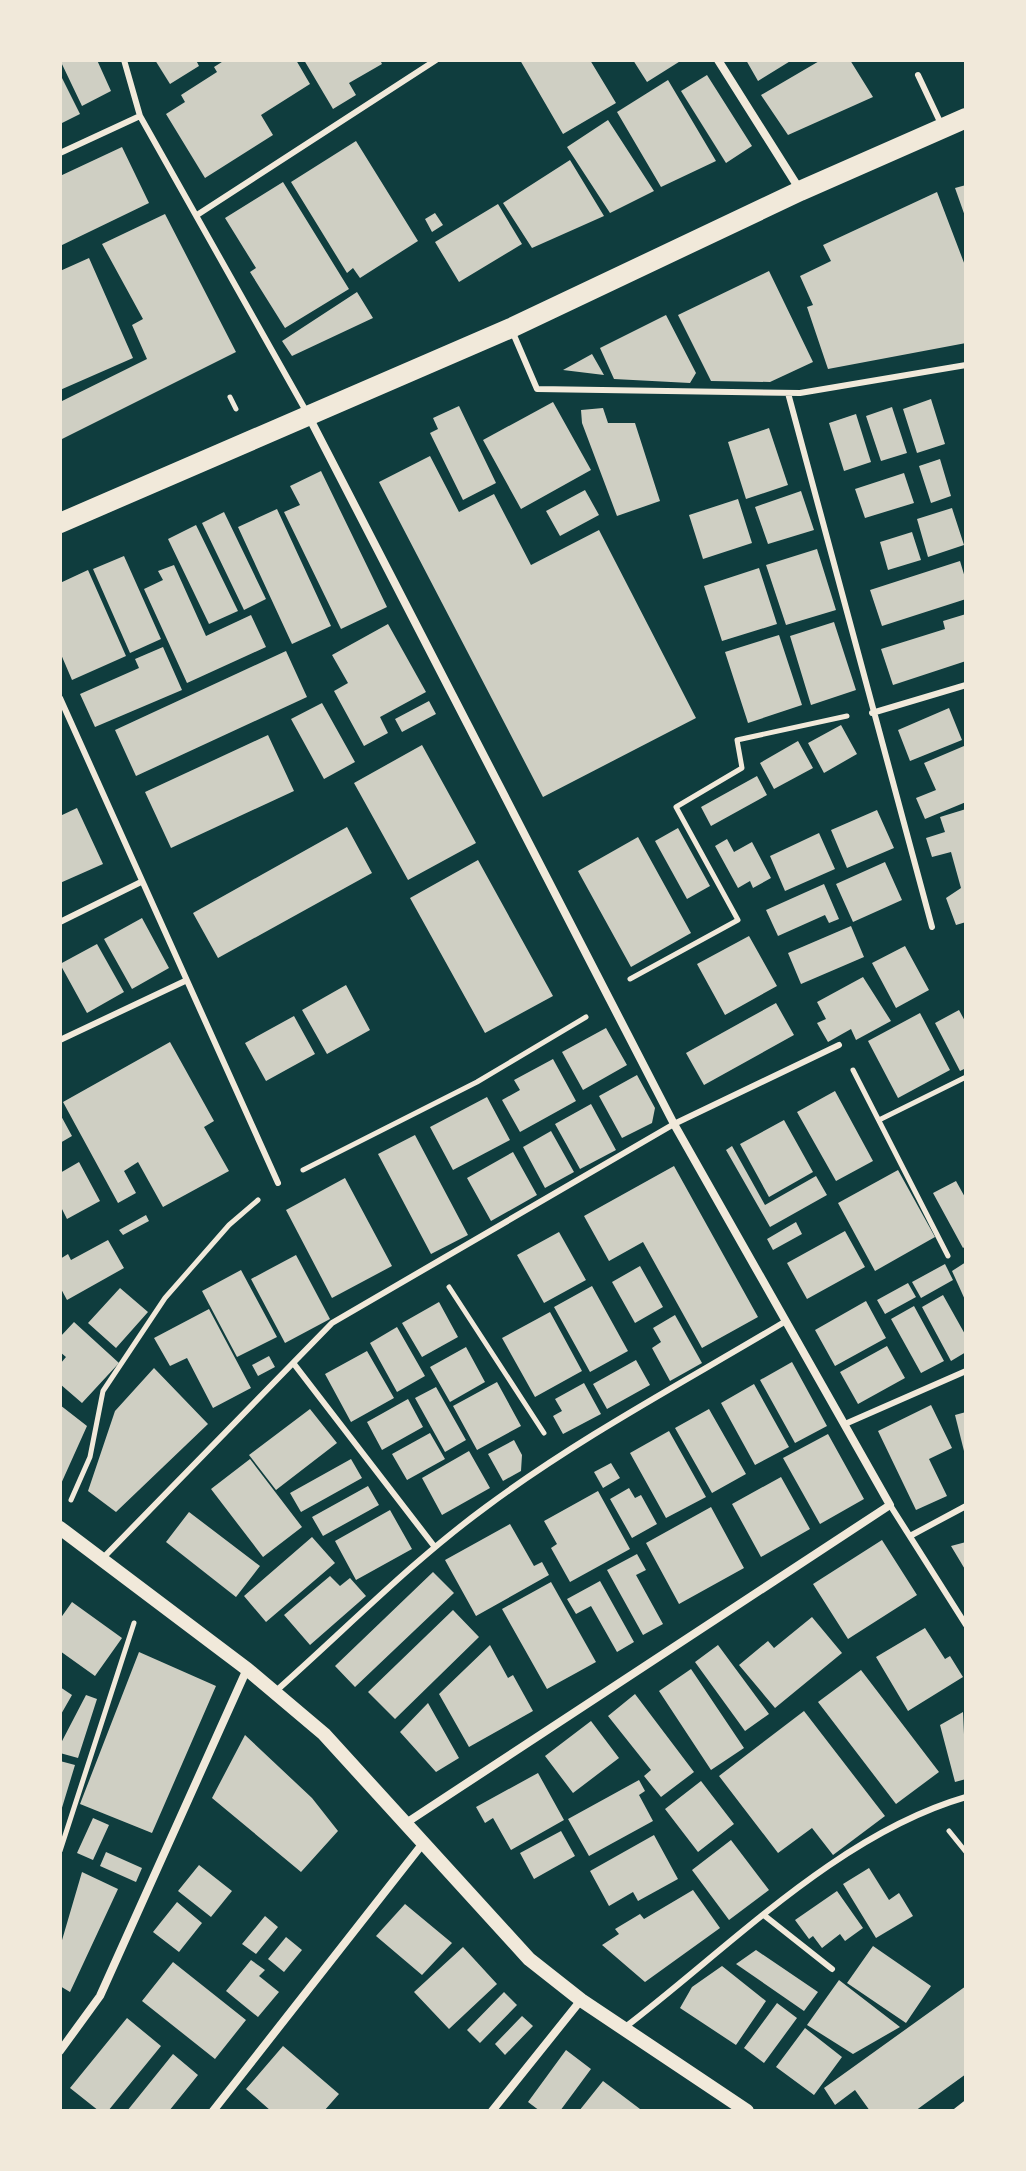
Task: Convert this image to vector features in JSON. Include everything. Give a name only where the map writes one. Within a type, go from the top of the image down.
[{"type":"main road","points":[[60,523],[511,328],[800,191],[966,118]]},
{"type":"street","points":[[718,60],[800,191]]},
{"type":"street","points":[[309,417],[674,1124],[890,1505],[406,1823]]},
{"type":"street","points":[[60,1528],[247,1669],[324,1734],[529,1959],[581,2000],[740,2109]]},
{"type":"street","points":[[60,2051],[100,1996],[247,1669]]},
{"type":"street","points":[[213,2111],[424,1842]]},
{"type":"street","points":[[492,2111],[581,2000]]},
{"type":"street","points":[[957,2111],[966,2104]]},
{"type":"lane","points":[[124,60],[140,116],[309,417]]},
{"type":"lane","points":[[197,215],[436,60]]},
{"type":"lane","points":[[918,75],[943,128]]},
{"type":"lane","points":[[60,153],[140,116]]},
{"type":"lane","points":[[511,328],[537,389],[788,393],[966,365]]},
{"type":"lane","points":[[788,393],[932,927]]},
{"type":"lane","points":[[872,712],[966,685]]},
{"type":"lane","points":[[60,698],[278,1183]]},
{"type":"lane","points":[[60,922],[141,882]]},
{"type":"lane","points":[[60,1040],[185,981]]},
{"type":"lane","points":[[102,1559],[332,1323],[674,1124],[839,1045]]},
{"type":"lane","points":[[276,1692],[434,1546],[559,1457],[786,1321]]},
{"type":"lane","points":[[294,1364],[434,1546]]},
{"type":"lane","points":[[845,1424],[966,1371]]},
{"type":"lane","points":[[890,1505],[966,1625]]},
{"type":"lane","points":[[910,1536],[966,1506]]},
{"type":"lane","points":[[624,2028],[819,1872],[930,1807],[966,1797]]},
{"type":"lane","points":[[765,1916],[832,1969]]},
{"type":"path","points":[[605,992],[738,920],[676,807],[742,768],[737,740],[872,712]]},
{"type":"path","points":[[65,1513],[90,1457],[103,1391],[165,1298],[229,1225],[278,1183],[477,1082],[611,1002]]},
{"type":"path","points":[[839,1045],[948,1256]]},
{"type":"path","points":[[879,1120],[966,1077]]},
{"type":"path","points":[[434,1264],[559,1457]]},
{"type":"path","points":[[60,1851],[146,1593]]},
{"type":"building","points":[[60,60],[97,60],[111,91],[82,106]]},
{"type":"building","points":[[155,60],[196,60],[199,66],[170,84]]},
{"type":"building","points":[[225,60],[296,60],[310,84],[261,115],[273,135],[205,178],[166,114],[185,102],[181,95],[217,72],[214,67]]},
{"type":"building","points":[[304,60],[380,60],[382,64],[349,83],[356,95],[333,109]]},
{"type":"building","points":[[520,60],[590,60],[616,103],[563,134]]},
{"type":"building","points":[[633,60],[682,60],[647,82]]},
{"type":"building","points":[[746,60],[792,60],[758,81]]},
{"type":"building","points":[[821,60],[850,60],[873,97],[788,135],[761,95]]},
{"type":"building","points":[[60,74],[80,114],[60,124]]},
{"type":"building","points":[[707,75],[752,146],[726,163],[681,91]]},
{"type":"building","points":[[668,80],[716,161],[661,187],[617,112]]},
{"type":"building","points":[[608,120],[654,191],[610,213],[567,147]]},
{"type":"building","points":[[356,141],[418,241],[360,278],[353,268],[347,273],[291,182]]},
{"type":"building","points":[[122,147],[149,203],[60,246],[60,176]]},
{"type":"building","points":[[570,160],[604,216],[532,248],[503,203]]},
{"type":"building","points":[[283,182],[349,289],[285,328],[250,272],[256,268],[225,218]]},
{"type":"building","points":[[966,185],[966,219],[955,188]]},
{"type":"building","points":[[937,192],[966,268],[966,343],[828,369],[807,307],[813,305],[800,276],[831,261],[823,245]]},
{"type":"building","points":[[498,204],[522,244],[459,282],[435,242]]},
{"type":"building","points":[[435,213],[443,225],[432,232],[425,219]]},
{"type":"building","points":[[165,214],[236,352],[60,440],[60,402],[147,359],[132,325],[143,319],[102,244]]},
{"type":"building","points":[[89,258],[133,358],[60,390],[60,271]]},
{"type":"building","points":[[769,271],[813,362],[770,382],[711,381],[678,315]]},
{"type":"building","points":[[357,292],[373,318],[292,356],[282,341]]},
{"type":"building","points":[[666,315],[696,373],[690,383],[614,379],[600,348]]},
{"type":"building","points":[[592,354],[604,375],[563,370]]},
{"type":"building","points":[[931,399],[945,444],[917,453],[903,409]]},
{"type":"building","points":[[553,402],[591,470],[521,509],[483,440]]},
{"type":"building","points":[[459,406],[496,483],[463,500],[430,433],[438,429],[433,418]]},
{"type":"building","points":[[892,407],[907,453],[881,461],[866,416]]},
{"type":"building","points":[[603,408],[608,423],[635,423],[660,501],[617,516],[582,423],[581,410]]},
{"type":"building","points":[[856,414],[871,462],[844,471],[829,423]]},
{"type":"building","points":[[769,428],[788,485],[746,499],[728,442]]},
{"type":"building","points":[[430,456],[459,512],[494,494],[531,565],[599,530],[696,718],[543,797],[379,482]]},
{"type":"building","points":[[940,459],[951,496],[931,503],[919,466]]},
{"type":"building","points":[[321,471],[387,607],[341,629],[284,512],[300,505],[290,486]]},
{"type":"building","points":[[904,473],[914,503],[865,518],[855,489]]},
{"type":"building","points":[[585,490],[599,515],[560,536],[546,511]]},
{"type":"building","points":[[801,491],[814,530],[768,544],[755,507]]},
{"type":"building","points":[[738,499],[752,543],[703,559],[689,515]]},
{"type":"building","points":[[952,508],[964,545],[928,557],[917,519]]},
{"type":"building","points":[[277,509],[331,626],[292,644],[238,527]]},
{"type":"building","points":[[224,512],[266,599],[244,610],[202,523]]},
{"type":"building","points":[[196,525],[238,611],[209,624],[168,539]]},
{"type":"building","points":[[912,532],[921,560],[888,570],[880,542]]},
{"type":"building","points":[[817,549],[836,610],[786,625],[766,565]]},
{"type":"building","points":[[124,556],[161,639],[130,653],[93,569]]},
{"type":"building","points":[[960,561],[966,581],[966,599],[882,626],[870,590]]},
{"type":"building","points":[[174,565],[206,636],[251,615],[266,647],[187,683],[144,589],[163,580],[158,571]]},
{"type":"building","points":[[759,568],[777,624],[722,641],[704,586]]},
{"type":"building","points":[[88,570],[126,656],[72,680],[60,652],[60,583]]},
{"type":"building","points":[[966,614],[966,661],[893,685],[881,649],[945,629],[943,621]]},
{"type":"building","points":[[834,622],[856,690],[811,705],[790,636]]},
{"type":"building","points":[[388,624],[426,692],[380,717],[388,733],[364,746],[334,691],[348,683],[332,655]]},
{"type":"building","points":[[779,635],[802,705],[748,723],[725,652]]},
{"type":"building","points":[[163,647],[182,690],[95,727],[80,694],[139,668],[135,659]]},
{"type":"building","points":[[286,651],[307,697],[136,776],[115,730]]},
{"type":"building","points":[[429,701],[436,714],[402,732],[395,719]]},
{"type":"building","points":[[322,703],[355,762],[324,779],[291,719]]},
{"type":"building","points":[[949,708],[962,740],[910,761],[898,730]]},
{"type":"building","points":[[841,725],[857,754],[824,773],[808,743]]},
{"type":"building","points":[[268,735],[294,791],[171,848],[145,792]]},
{"type":"building","points":[[798,741],[813,768],[774,789],[760,763]]},
{"type":"building","points":[[422,745],[476,843],[408,880],[354,783]]},
{"type":"building","points":[[964,746],[966,802],[925,819],[916,798],[936,790],[924,763]]},
{"type":"building","points":[[757,776],[767,795],[711,826],[701,807]]},
{"type":"building","points":[[77,808],[103,864],[60,883],[60,816]]},
{"type":"building","points":[[966,809],[966,922],[956,925],[946,898],[961,888],[951,852],[932,857],[926,838],[945,832],[940,817]]},
{"type":"building","points":[[877,810],[894,848],[847,868],[831,830]]},
{"type":"building","points":[[347,827],[372,873],[218,958],[193,913]]},
{"type":"building","points":[[678,828],[710,886],[687,899],[655,841]]},
{"type":"building","points":[[819,833],[835,869],[785,891],[770,856]]},
{"type":"building","points":[[638,837],[691,933],[631,967],[578,871]]},
{"type":"building","points":[[727,839],[734,852],[752,842],[771,878],[753,888],[750,881],[738,888],[715,846]]},
{"type":"building","points":[[478,860],[553,996],[485,1033],[410,898]]},
{"type":"building","points":[[885,862],[902,900],[853,922],[836,884]]},
{"type":"building","points":[[824,884],[839,919],[829,923],[825,915],[778,936],[766,910]]},
{"type":"building","points":[[142,918],[169,968],[132,989],[104,939]]},
{"type":"building","points":[[851,926],[864,957],[801,984],[788,953]]},
{"type":"building","points":[[749,936],[777,986],[725,1015],[697,964]]},
{"type":"building","points":[[97,944],[124,992],[87,1013],[60,964]]},
{"type":"building","points":[[905,946],[929,990],[896,1008],[872,963]]},
{"type":"building","points":[[863,977],[891,1021],[856,1040],[851,1029],[828,1042],[817,1023],[826,1019],[817,1002]]},
{"type":"building","points":[[346,985],[370,1030],[327,1054],[302,1010]]},
{"type":"building","points":[[776,1003],[794,1035],[704,1085],[686,1053]]},
{"type":"building","points":[[959,1010],[966,1023],[966,1068],[960,1071],[935,1023]]},
{"type":"building","points":[[920,1013],[950,1070],[898,1098],[868,1041]]},
{"type":"building","points":[[294,1016],[315,1054],[266,1081],[245,1043]]},
{"type":"building","points":[[606,1028],[627,1065],[583,1090],[562,1052]]},
{"type":"building","points":[[170,1042],[214,1121],[204,1127],[229,1171],[163,1207],[138,1162],[124,1171],[136,1193],[118,1203],[63,1102]]},
{"type":"building","points":[[553,1059],[576,1101],[520,1132],[502,1100],[520,1090],[514,1080]]},
{"type":"building","points":[[637,1075],[655,1108],[652,1123],[622,1138],[599,1096]]},
{"type":"building","points":[[835,1091],[873,1161],[836,1181],[797,1112]]},
{"type":"building","points":[[487,1097],[510,1140],[453,1170],[430,1127]]},
{"type":"building","points":[[591,1104],[616,1150],[580,1169],[555,1124]]},
{"type":"building","points":[[60,1114],[72,1136],[60,1143]]},
{"type":"building","points":[[784,1120],[813,1172],[769,1197],[740,1144]]},
{"type":"building","points":[[551,1131],[574,1172],[545,1188],[523,1147]]},
{"type":"building","points":[[415,1135],[468,1235],[431,1254],[378,1154]]},
{"type":"building","points":[[732,1146],[765,1205],[816,1176],[827,1195],[770,1227],[726,1150]]},
{"type":"building","points":[[513,1152],[537,1195],[491,1221],[467,1178]]},
{"type":"building","points":[[79,1162],[100,1201],[67,1219],[60,1205],[60,1173]]},
{"type":"building","points":[[674,1166],[758,1317],[702,1348],[643,1242],[609,1261],[584,1216]]},
{"type":"building","points":[[898,1170],[935,1237],[875,1271],[838,1203]]},
{"type":"building","points":[[345,1178],[392,1266],[332,1298],[286,1210]]},
{"type":"building","points":[[956,1181],[966,1199],[966,1246],[963,1248],[933,1193]]},
{"type":"building","points":[[146,1215],[149,1221],[123,1235],[119,1230]]},
{"type":"building","points":[[796,1222],[802,1234],[773,1250],[767,1239]]},
{"type":"building","points":[[845,1231],[865,1267],[807,1299],[787,1263]]},
{"type":"building","points":[[559,1232],[586,1280],[544,1303],[517,1255]]},
{"type":"building","points":[[108,1240],[124,1268],[67,1300],[60,1287],[60,1259],[68,1254],[71,1260]]},
{"type":"building","points":[[296,1255],[330,1319],[285,1343],[251,1279]]},
{"type":"building","points":[[966,1262],[966,1302],[952,1271]]},
{"type":"building","points":[[945,1264],[953,1280],[921,1298],[912,1282]]},
{"type":"building","points":[[640,1266],[663,1307],[635,1323],[612,1282]]},
{"type":"building","points":[[241,1270],[277,1337],[237,1357],[202,1291]]},
{"type":"building","points":[[908,1283],[916,1297],[885,1314],[877,1300]]},
{"type":"building","points":[[592,1286],[628,1351],[590,1372],[554,1307]]},
{"type":"building","points":[[120,1288],[148,1312],[116,1348],[88,1323]]},
{"type":"building","points":[[943,1295],[966,1336],[966,1352],[951,1361],[922,1307]]},
{"type":"building","points":[[866,1301],[886,1338],[835,1366],[815,1330]]},
{"type":"building","points":[[439,1302],[458,1337],[422,1357],[402,1323]]},
{"type":"building","points":[[914,1306],[944,1361],[921,1373],[891,1319]]},
{"type":"building","points":[[209,1309],[251,1388],[213,1408],[187,1358],[170,1366],[154,1338]]},
{"type":"building","points":[[550,1312],[582,1371],[535,1397],[502,1338]]},
{"type":"building","points":[[675,1315],[702,1363],[670,1381],[652,1348],[661,1342],[653,1328]]},
{"type":"building","points":[[74,1322],[119,1363],[82,1403],[60,1384],[60,1364],[66,1357],[60,1352],[60,1337]]},
{"type":"building","points":[[397,1327],[425,1376],[397,1392],[370,1343]]},
{"type":"building","points":[[887,1346],[905,1378],[858,1404],[840,1372]]},
{"type":"building","points":[[466,1347],[485,1382],[450,1402],[430,1367]]},
{"type":"building","points":[[367,1351],[394,1398],[351,1422],[325,1374]]},
{"type":"building","points":[[269,1356],[275,1367],[258,1376],[252,1365]]},
{"type":"building","points":[[636,1360],[650,1385],[607,1409],[593,1384]]},
{"type":"building","points":[[792,1362],[827,1426],[795,1443],[760,1380]]},
{"type":"building","points":[[154,1368],[208,1424],[116,1512],[88,1491],[115,1411]]},
{"type":"building","points":[[497,1382],[521,1426],[477,1450],[453,1406]]},
{"type":"building","points":[[584,1383],[601,1414],[563,1434],[553,1416],[562,1411],[555,1399]]},
{"type":"building","points":[[754,1384],[789,1447],[755,1465],[721,1403]]},
{"type":"building","points":[[436,1387],[466,1440],[445,1452],[415,1398]]},
{"type":"building","points":[[408,1399],[423,1427],[382,1450],[367,1422]]},
{"type":"building","points":[[60,1405],[87,1426],[60,1486]]},
{"type":"building","points":[[931,1405],[952,1448],[929,1459],[947,1496],[916,1510],[878,1431]]},
{"type":"building","points":[[310,1409],[337,1443],[276,1490],[249,1455]]},
{"type":"building","points":[[709,1409],[746,1474],[712,1493],[675,1428]]},
{"type":"building","points":[[966,1412],[966,1455],[965,1455],[955,1415]]},
{"type":"building","points":[[669,1431],[706,1497],[666,1518],[630,1453]]},
{"type":"building","points":[[430,1433],[445,1459],[407,1480],[392,1454]]},
{"type":"building","points":[[828,1434],[864,1499],[820,1524],[783,1458]]},
{"type":"building","points":[[514,1440],[522,1455],[521,1471],[503,1481],[488,1454]]},
{"type":"building","points":[[469,1451],[490,1488],[442,1515],[422,1478]]},
{"type":"building","points":[[250,1459],[302,1527],[263,1557],[211,1489]]},
{"type":"building","points":[[351,1459],[362,1478],[301,1512],[290,1493]]},
{"type":"building","points":[[611,1463],[620,1478],[603,1488],[594,1472]]},
{"type":"building","points":[[781,1477],[810,1529],[761,1557],[732,1504]]},
{"type":"building","points":[[368,1486],[379,1505],[323,1536],[312,1517]]},
{"type":"building","points":[[629,1488],[635,1498],[641,1495],[657,1524],[632,1538],[610,1499]]},
{"type":"building","points":[[598,1491],[630,1549],[570,1582],[551,1548],[557,1544],[544,1521]]},
{"type":"building","points":[[711,1507],[744,1568],[679,1604],[646,1543]]},
{"type":"building","points":[[390,1510],[412,1549],[356,1580],[335,1541]]},
{"type":"building","points":[[189,1512],[260,1566],[236,1597],[166,1542]]},
{"type":"building","points":[[510,1524],[534,1566],[542,1562],[549,1575],[476,1616],[445,1560]]},
{"type":"building","points":[[312,1537],[335,1563],[266,1622],[244,1596]]},
{"type":"building","points":[[882,1540],[917,1595],[848,1639],[813,1584]]},
{"type":"building","points":[[966,1542],[966,1571],[951,1546]]},
{"type":"building","points":[[637,1554],[646,1570],[636,1575],[663,1624],[643,1635],[607,1570]]},
{"type":"building","points":[[433,1572],[454,1593],[355,1687],[335,1666]]},
{"type":"building","points":[[330,1576],[340,1586],[350,1578],[366,1596],[310,1645],[284,1615]]},
{"type":"building","points":[[600,1581],[634,1642],[617,1652],[591,1606],[576,1614],[567,1599]]},
{"type":"building","points":[[551,1582],[596,1662],[547,1689],[502,1609]]},
{"type":"building","points":[[72,1602],[122,1638],[95,1676],[60,1651],[60,1619]]},
{"type":"building","points":[[453,1610],[479,1637],[395,1719],[368,1692]]},
{"type":"building","points":[[812,1617],[842,1653],[775,1708],[739,1665],[768,1641],[774,1648]]},
{"type":"building","points":[[925,1628],[945,1659],[950,1656],[963,1677],[908,1711],[876,1657]]},
{"type":"building","points":[[490,1645],[508,1678],[513,1675],[533,1711],[469,1747],[439,1694]]},
{"type":"building","points":[[718,1645],[769,1714],[745,1731],[695,1662]]},
{"type":"building","points":[[139,1652],[216,1686],[152,1833],[80,1804]]},
{"type":"building","points":[[691,1669],[744,1748],[711,1770],[659,1691]]},
{"type":"building","points":[[861,1670],[939,1772],[896,1804],[818,1702]]},
{"type":"building","points":[[60,1687],[72,1695],[60,1716]]},
{"type":"building","points":[[635,1694],[694,1772],[661,1797],[644,1776],[651,1770],[608,1716]]},
{"type":"building","points":[[86,1695],[97,1699],[78,1758],[60,1753],[60,1745]]},
{"type":"building","points":[[428,1703],[459,1758],[436,1772],[400,1732]]},
{"type":"building","points":[[804,1711],[885,1816],[833,1855],[812,1828],[778,1853],[719,1776]]},
{"type":"building","points":[[963,1712],[966,1779],[955,1782],[940,1725]]},
{"type":"building","points":[[591,1721],[619,1758],[573,1793],[545,1756]]},
{"type":"building","points":[[245,1735],[312,1798],[338,1831],[301,1872],[212,1798]]},
{"type":"building","points":[[60,1761],[75,1765],[61,1811],[60,1811]]},
{"type":"building","points":[[538,1773],[564,1820],[511,1850],[493,1818],[485,1823],[476,1807]]},
{"type":"building","points":[[639,1780],[645,1791],[639,1795],[653,1821],[589,1856],[568,1819]]},
{"type":"building","points":[[701,1781],[734,1824],[698,1852],[665,1809]]},
{"type":"building","points":[[93,1818],[109,1825],[93,1860],[77,1853]]},
{"type":"building","points":[[561,1831],[575,1856],[534,1879],[520,1853]]},
{"type":"building","points":[[654,1835],[678,1879],[638,1901],[633,1892],[609,1906],[590,1871]]},
{"type":"building","points":[[731,1840],[769,1890],[729,1920],[692,1870]]},
{"type":"building","points":[[106,1852],[142,1868],[136,1882],[100,1866]]},
{"type":"building","points":[[199,1865],[232,1891],[211,1917],[178,1891]]},
{"type":"building","points":[[869,1868],[889,1900],[899,1893],[913,1916],[876,1938],[843,1884]]},
{"type":"building","points":[[82,1872],[118,1889],[70,1992],[60,1986],[60,1947]]},
{"type":"building","points":[[693,1890],[720,1928],[645,1982],[602,1945],[619,1934],[615,1929],[640,1914],[644,1919]]},
{"type":"building","points":[[837,1891],[863,1928],[845,1941],[840,1934],[822,1948],[813,1936],[809,1939],[795,1920]]},
{"type":"building","points":[[177,1902],[202,1923],[179,1952],[153,1932]]},
{"type":"building","points":[[405,1904],[452,1943],[422,1975],[376,1936]]},
{"type":"building","points":[[265,1916],[278,1927],[256,1954],[242,1944]]},
{"type":"building","points":[[286,1937],[302,1950],[284,1972],[268,1959]]},
{"type":"building","points":[[873,1946],[931,1986],[906,2023],[847,1983]]},
{"type":"building","points":[[463,1947],[497,1984],[449,2029],[414,1992]]},
{"type":"building","points":[[756,1950],[818,1992],[804,2011],[736,1964]]},
{"type":"building","points":[[251,1960],[265,1970],[259,1976],[279,1992],[258,2017],[226,1991]]},
{"type":"building","points":[[173,1962],[246,2020],[215,2059],[142,2001]]},
{"type":"building","points":[[722,1966],[766,2001],[736,2045],[680,2008],[692,1987]]},
{"type":"building","points":[[839,1980],[900,2027],[853,2054],[807,2025]]},
{"type":"building","points":[[966,1986],[966,2074],[915,2111],[870,2111],[855,2090],[835,2105],[824,2088]]},
{"type":"building","points":[[504,1992],[517,2005],[480,2043],[467,2030]]},
{"type":"building","points":[[777,2003],[797,2018],[764,2063],[744,2048]]},
{"type":"building","points":[[522,2016],[533,2026],[505,2055],[495,2044]]},
{"type":"building","points":[[127,2018],[161,2046],[108,2111],[99,2111],[70,2088]]},
{"type":"building","points":[[805,2028],[842,2057],[814,2095],[776,2067]]},
{"type":"building","points":[[283,2046],[339,2094],[324,2111],[271,2111],[246,2089]]},
{"type":"building","points":[[566,2050],[591,2069],[560,2111],[540,2111],[528,2102]]},
{"type":"building","points":[[173,2054],[198,2075],[169,2111],[127,2111]]},
{"type":"building","points":[[603,2081],[640,2109],[639,2111],[579,2111]]}]
